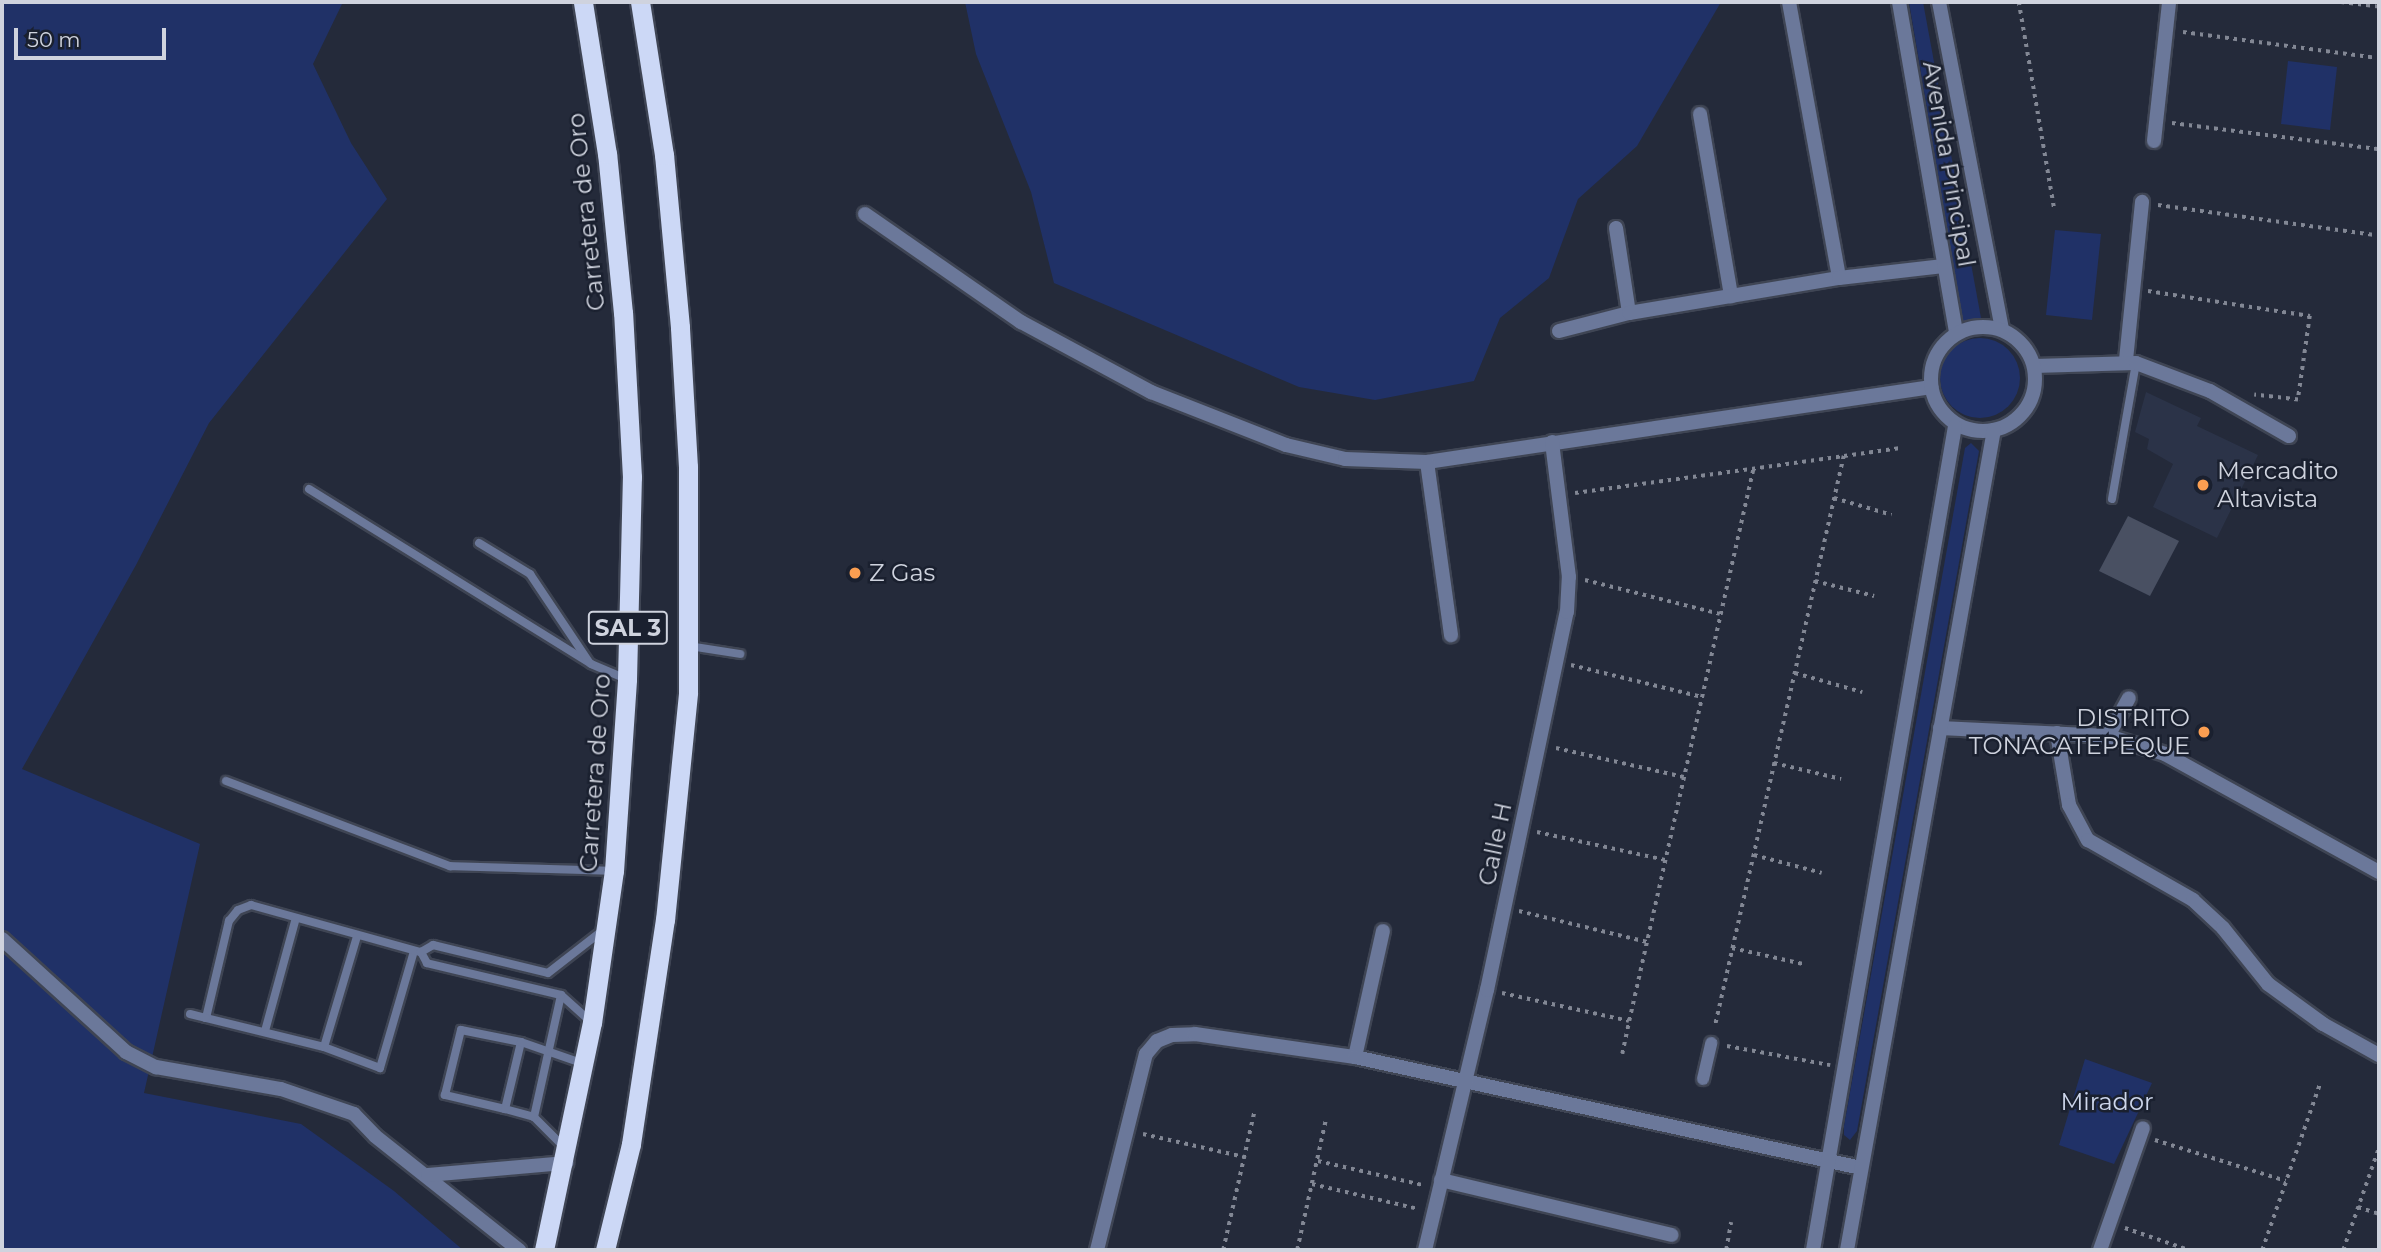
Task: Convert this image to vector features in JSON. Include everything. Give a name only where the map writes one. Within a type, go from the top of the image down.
[{"type":"highway","name":"SAL 3","points":[[605,1250],[631,1144],[665,920],[688,692],[688,467],[680,327],[664,155],[640,2]]},
{"type":"highway","name":"Carretera de Oro","points":[[544,1250],[586,1065],[606,928],[614,871],[627,679],[632,477],[623,327],[607,154],[586,6]]},
{"type":"street","points":[[1788,2],[1839,278]]},
{"type":"street","name":"Avenida Principal","points":[[1899,2],[1956,333]]},
{"type":"street","name":"Avenida Principal","points":[[1938,2],[2002,329]]},
{"type":"street","points":[[2154,141],[2169,2]]},
{"type":"street","points":[[1700,114],[1731,296]]},
{"type":"street","points":[[2131,362],[2133,289],[2142,202]]},
{"type":"street","points":[[865,214],[1021,322],[1151,392],[1316,453],[1427,462],[1931,387]]},
{"type":"street","points":[[1616,228],[1629,313]]},
{"type":"street","points":[[1559,331],[1629,313],[1839,278],[1943,266]]},
{"type":"street","points":[[1813,1250],[1826,1161],[1952,461],[1955,426],[1931,387],[1933,362],[1956,333],[1971,327],[2002,329],[2022,343],[2034,366],[2029,403],[2012,422],[1994,430],[1955,426]]},
{"type":"street","points":[[2034,366],[2131,362],[2210,391],[2289,436]]},
{"type":"street","points":[[1847,1250],[1994,430]]},
{"type":"street","name":"Calle H","points":[[1425,1250],[1486,990],[1556,661],[1569,576],[1552,442]]},
{"type":"street","points":[[1427,462],[1451,635]]},
{"type":"street","points":[[2108,736],[2129,698]]},
{"type":"street","points":[[1940,728],[2108,736],[2165,754],[2379,872]]},
{"type":"street","points":[[2057,733],[2068,805],[2088,840],[2193,900],[2223,928],[2268,985],[2323,1024],[2379,1055]]},
{"type":"street","points":[[1355,1057],[1384,931]]},
{"type":"street","points":[[2,939],[126,1052],[156,1068],[330,1102],[354,1114],[375,1136],[428,1175],[464,1209],[519,1250]]},
{"type":"street","points":[[1097,1250],[1146,1054],[1157,1041],[1172,1035],[1195,1034],[1355,1057],[1465,1084],[1861,1168]]},
{"type":"street","points":[[1703,1079],[1711,1043]]},
{"type":"street","points":[[2100,1250],[2141,1132]]},
{"type":"street","points":[[428,1175],[567,1158]]},
{"type":"street","points":[[1440,1185],[1672,1235]]},
{"type":"lane","points":[[2112,499],[2131,362]]},
{"type":"lane","points":[[310,489],[591,664],[627,679]]},
{"type":"lane","points":[[478,543],[530,574],[591,664]]},
{"type":"lane","points":[[686,645],[740,654]]},
{"type":"lane","points":[[226,781],[450,866],[614,871]]},
{"type":"lane","points":[[206,1018],[229,921],[238,910],[251,905],[418,951],[433,946],[548,973],[606,928]]},
{"type":"lane","points":[[265,1031],[296,918]]},
{"type":"lane","points":[[324,1046],[357,936]]},
{"type":"lane","points":[[418,951],[427,963],[561,995],[592,1023]]},
{"type":"lane","points":[[190,1014],[324,1046],[380,1068],[418,951]]},
{"type":"lane","points":[[534,1116],[561,995]]},
{"type":"lane","points":[[567,1158],[534,1116],[444,1095],[461,1030],[521,1042],[586,1065]]},
{"type":"lane","points":[[505,1109],[521,1042]]},
{"type":"path","points":[[2019,2],[2054,207]]},
{"type":"path","points":[[2341,2],[2379,7]]},
{"type":"path","points":[[2166,30],[2379,58]]},
{"type":"path","points":[[2156,121],[2379,149]]},
{"type":"path","points":[[2142,202],[2373,235]]},
{"type":"path","points":[[2133,289],[2311,316],[2298,400],[2248,394]]},
{"type":"path","points":[[1559,495],[1900,448]]},
{"type":"path","points":[[1843,1067],[1711,1043],[1844,456]]},
{"type":"path","points":[[1622,1055],[1753,470]]},
{"type":"path","points":[[1834,498],[1892,515]]},
{"type":"path","points":[[1569,576],[1721,614]]},
{"type":"path","points":[[1815,581],[1874,596]]},
{"type":"path","points":[[1556,661],[1702,697]]},
{"type":"path","points":[[1795,673],[1862,692]]},
{"type":"path","points":[[1539,744],[1684,777]]},
{"type":"path","points":[[1774,763],[1841,779]]},
{"type":"path","points":[[1521,829],[1665,860]]},
{"type":"path","points":[[1754,855],[1822,873]]},
{"type":"path","points":[[1504,908],[1647,942]]},
{"type":"path","points":[[1732,948],[1803,964]]},
{"type":"path","points":[[1486,990],[1629,1021]]},
{"type":"path","points":[[2262,1250],[2319,1086]]},
{"type":"path","points":[[1223,1250],[1254,1112]]},
{"type":"path","points":[[1297,1250],[1326,1118]]},
{"type":"path","points":[[1126,1130],[1244,1157]]},
{"type":"path","points":[[2141,1132],[2286,1181]]},
{"type":"path","points":[[2343,1250],[2379,1146]]},
{"type":"path","points":[[1317,1161],[1440,1185]]},
{"type":"path","points":[[1312,1184],[1434,1212]]},
{"type":"path","points":[[2358,1207],[2379,1214]]},
{"type":"path","points":[[1726,1250],[1731,1222]]},
{"type":"path","points":[[2109,1223],[2189,1250]]},
{"type":"shaded area","name":"Mercadito Altavista","points":[[2146,392],[2201,418],[2197,426],[2258,455],[2217,538],[2153,507],[2173,464],[2147,449],[2149,439],[2135,432]]},
{"type":"green space","points":[[2,2],[343,2],[313,64],[351,143],[387,199],[209,423],[136,565],[22,769],[200,844],[144,1093],[301,1124],[394,1191],[463,1250],[2,1250]]},
{"type":"green space","points":[[965,2],[1721,2],[1637,146],[1578,199],[1549,278],[1500,318],[1474,381],[1375,400],[1299,387],[1054,283],[1031,192],[976,54]]},
{"type":"green space","points":[[1909,2],[1923,2],[1981,318],[1963,322]]},
{"type":"green space","points":[[2288,61],[2337,67],[2330,130],[2281,124]]},
{"type":"green space","points":[[2055,230],[2101,234],[2092,320],[2046,315]]},
{"type":"green space","points":[[1980,338],[1995,341],[2008,350],[2017,363],[2020,378],[2017,393],[2008,406],[1995,415],[1980,418],[1965,415],[1952,406],[1943,393],[1940,378],[1943,363],[1952,350],[1965,341]]},
{"type":"green space","points":[[1971,443],[1979,451],[1857,1131],[1850,1140],[1844,1135],[1844,1126],[1965,448]]},
{"type":"green space","name":"Mirador","points":[[2085,1059],[2152,1083],[2114,1164],[2059,1145]]},
{"type":"building","points":[[2128,516],[2179,541],[2150,596],[2099,571]]},
{"type":"place","name":"Mercadito Altavista","points":[[2203,485]]},
{"type":"place","name":"Z Gas","points":[[855,573]]},
{"type":"place","name":"DISTRITO TONACATEPEQUE","points":[[2204,732]]}]
